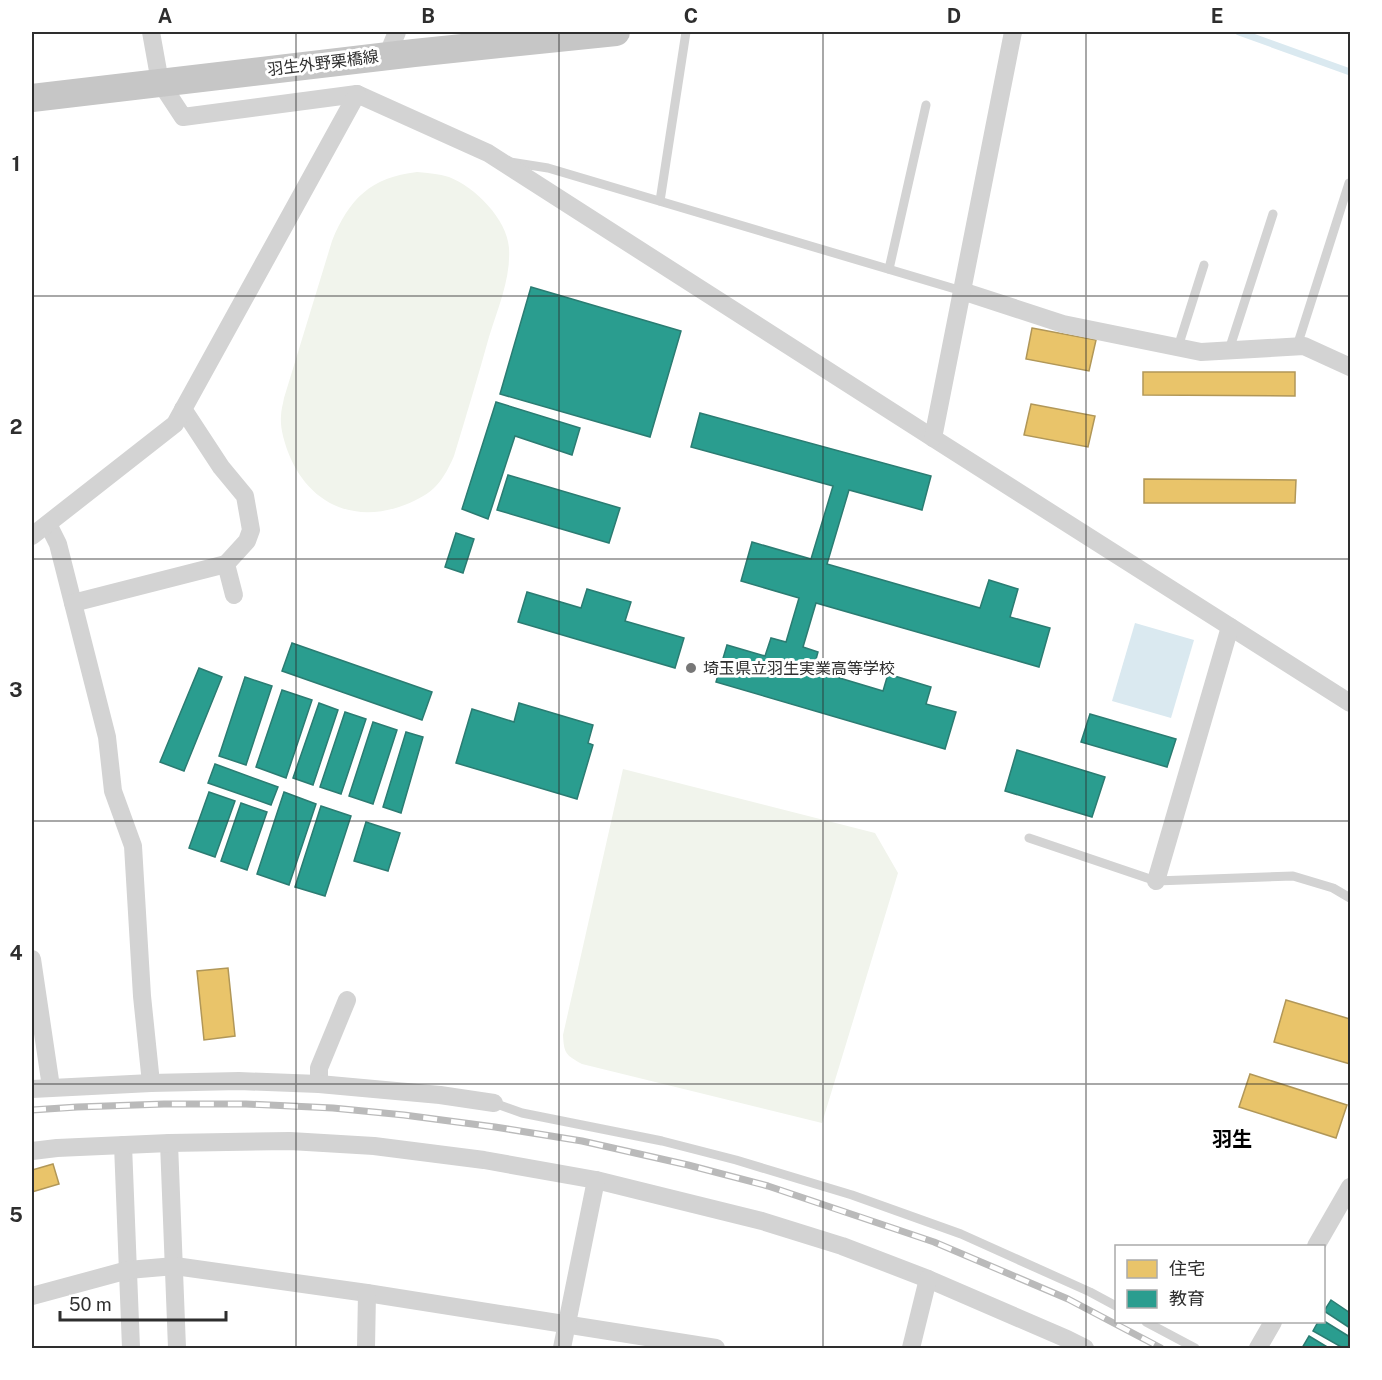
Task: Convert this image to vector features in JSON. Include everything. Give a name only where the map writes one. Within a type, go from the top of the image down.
[{"type":"main road","name":"羽生外野栗橋線","points":[[32,98],[160,82],[392,44],[616,32]]},
{"type":"street","points":[[151,32],[160,82],[183,117],[357,94],[488,153],[1350,703]]},
{"type":"street","points":[[933,438],[1013,32]]},
{"type":"street","points":[[32,536],[175,423],[357,94]]},
{"type":"street","points":[[962,291],[1063,324],[1201,352],[1304,346],[1350,367]]},
{"type":"street","points":[[73,603],[226,564],[247,541],[251,530],[245,496],[221,467],[183,409]]},
{"type":"street","points":[[48,524],[58,544],[107,737],[113,791],[133,846],[142,996],[151,1083]]},
{"type":"street","points":[[226,564],[234,595]]},
{"type":"street","points":[[1156,881],[1230,627]]},
{"type":"street","points":[[32,959],[51,1087]]},
{"type":"street","points":[[319,1084],[319,1068],[347,1000]]},
{"type":"street","points":[[32,1089],[239,1081],[319,1084],[440,1095],[494,1103]]},
{"type":"street","points":[[32,1151],[169,1143],[290,1141],[374,1146],[484,1160],[596,1180],[762,1221],[842,1246],[928,1279],[1084,1348]]},
{"type":"street","points":[[169,1143],[177,1348]]},
{"type":"street","points":[[123,1145],[131,1348]]},
{"type":"street","points":[[562,1348],[596,1180]]},
{"type":"street","points":[[1317,1245],[1350,1186]]},
{"type":"street","points":[[32,1296],[128,1270],[175,1266],[367,1293],[716,1348]]},
{"type":"street","points":[[911,1348],[928,1279]]},
{"type":"street","points":[[366,1348],[367,1293]]},
{"type":"street","points":[[1258,1348],[1272,1323]]},
{"type":"lane","points":[[660,201],[686,32]]},
{"type":"lane","points":[[889,269],[926,105]]},
{"type":"lane","points":[[499,160],[548,168],[962,291]]},
{"type":"lane","points":[[1297,346],[1349,183]]},
{"type":"lane","points":[[1229,350],[1273,214]]},
{"type":"lane","points":[[1178,347],[1204,265]]},
{"type":"lane","points":[[1029,838],[1156,881],[1293,876],[1333,888],[1350,898]]},
{"type":"lane","points":[[494,1103],[522,1113],[663,1142],[736,1160],[852,1195],[961,1234],[1115,1305]]},
{"type":"lane","points":[[1148,1323],[1195,1348]]},
{"type":"shaded area","points":[[417,172],[449,177],[469,188],[488,205],[507,237],[509,259],[506,282],[454,456],[444,475],[427,494],[399,507],[381,511],[347,510],[318,495],[306,484],[296,469],[283,434],[282,407],[332,241],[346,213],[354,202],[374,185],[387,179]]},
{"type":"shaded area","points":[[1135,623],[1194,640],[1171,718],[1112,701]]},
{"type":"shaded area","points":[[623,769],[875,833],[898,873],[822,1123],[582,1064],[567,1053],[563,1035]]},
{"type":"building: 住宅","points":[[1032,328],[1096,340],[1089,371],[1026,359]]},
{"type":"building: 住宅","points":[[1143,372],[1295,372],[1295,396],[1143,395]]},
{"type":"building: 住宅","points":[[1031,404],[1095,416],[1088,447],[1024,435]]},
{"type":"building: 住宅","points":[[1144,479],[1296,480],[1295,503],[1144,503]]},
{"type":"building: 住宅","points":[[228,968],[235,1036],[204,1040],[197,971]]},
{"type":"building: 住宅","points":[[1286,1000],[1350,1019],[1350,1064],[1274,1042]]},
{"type":"building: 住宅","points":[[1250,1074],[1347,1105],[1336,1138],[1239,1107]]},
{"type":"building: 住宅","points":[[53,1164],[59,1184],[32,1192],[32,1170]]},
{"type":"building: 教育","points":[[531,287],[681,331],[650,437],[500,394]]},
{"type":"building: 教育","points":[[496,402],[580,428],[572,455],[515,436],[488,519],[462,509]]},
{"type":"building: 教育","points":[[700,413],[931,476],[922,510],[849,490],[827,564],[980,608],[989,580],[1018,589],[1010,617],[1050,628],[1039,667],[816,603],[803,647],[818,652],[813,670],[883,691],[888,674],[931,687],[926,704],[956,712],[945,749],[716,682],[727,645],[765,656],[771,638],[786,642],[799,598],[741,581],[752,542],[811,559],[833,486],[691,447]]},
{"type":"building: 教育","points":[[508,475],[620,508],[609,543],[497,510]]},
{"type":"building: 教育","points":[[456,533],[474,539],[463,573],[445,567]]},
{"type":"building: 教育","points":[[587,589],[631,602],[625,621],[684,638],[675,668],[518,622],[527,592],[581,608]]},
{"type":"building: 教育","points":[[292,643],[432,692],[422,720],[282,671]]},
{"type":"building: 教育","points":[[199,668],[222,677],[184,771],[160,762]]},
{"type":"building: 教育","points":[[245,677],[272,686],[246,765],[219,756]]},
{"type":"building: 教育","points":[[282,690],[312,700],[286,778],[256,767]]},
{"type":"building: 教育","points":[[319,703],[338,710],[313,785],[293,778]]},
{"type":"building: 教育","points":[[519,703],[593,725],[588,743],[593,745],[577,799],[456,763],[472,709],[514,722]]},
{"type":"building: 教育","points":[[345,712],[366,719],[341,794],[320,787]]},
{"type":"building: 教育","points":[[1090,714],[1176,739],[1167,767],[1081,742]]},
{"type":"building: 教育","points":[[373,722],[397,730],[373,804],[349,796]]},
{"type":"building: 教育","points":[[406,732],[423,737],[401,813],[383,807]]},
{"type":"building: 教育","points":[[1017,750],[1105,777],[1092,817],[1005,791]]},
{"type":"building: 教育","points":[[215,764],[278,787],[271,805],[208,783]]},
{"type":"building: 教育","points":[[209,792],[235,801],[215,857],[189,848]]},
{"type":"building: 教育","points":[[284,792],[316,804],[289,885],[257,874]]},
{"type":"building: 教育","points":[[241,803],[267,812],[247,870],[221,861]]},
{"type":"building: 教育","points":[[321,806],[351,816],[325,896],[295,887]]},
{"type":"building: 教育","points":[[366,822],[400,833],[388,871],[354,861]]},
{"type":"building: 教育","points":[[1331,1300],[1350,1313],[1350,1328],[1325,1312]]},
{"type":"building: 教育","points":[[1325,1322],[1350,1337],[1350,1348],[1343,1348],[1313,1331],[1317,1323]]},
{"type":"building: 教育","points":[[1309,1336],[1329,1348],[1302,1348]]},
{"type":"waterway","points":[[1239,32],[1350,72]]},
{"type":"railway","points":[[32,1110],[164,1104],[246,1104],[333,1108],[495,1127],[582,1141],[768,1186],[934,1242],[1068,1299],[1161,1348]]},
{"type":"place","name":"埼玉県立羽生実業高等学校","points":[[691,668]]},
{"type":"district","name":"羽生","points":[[1232,1139]]}]
